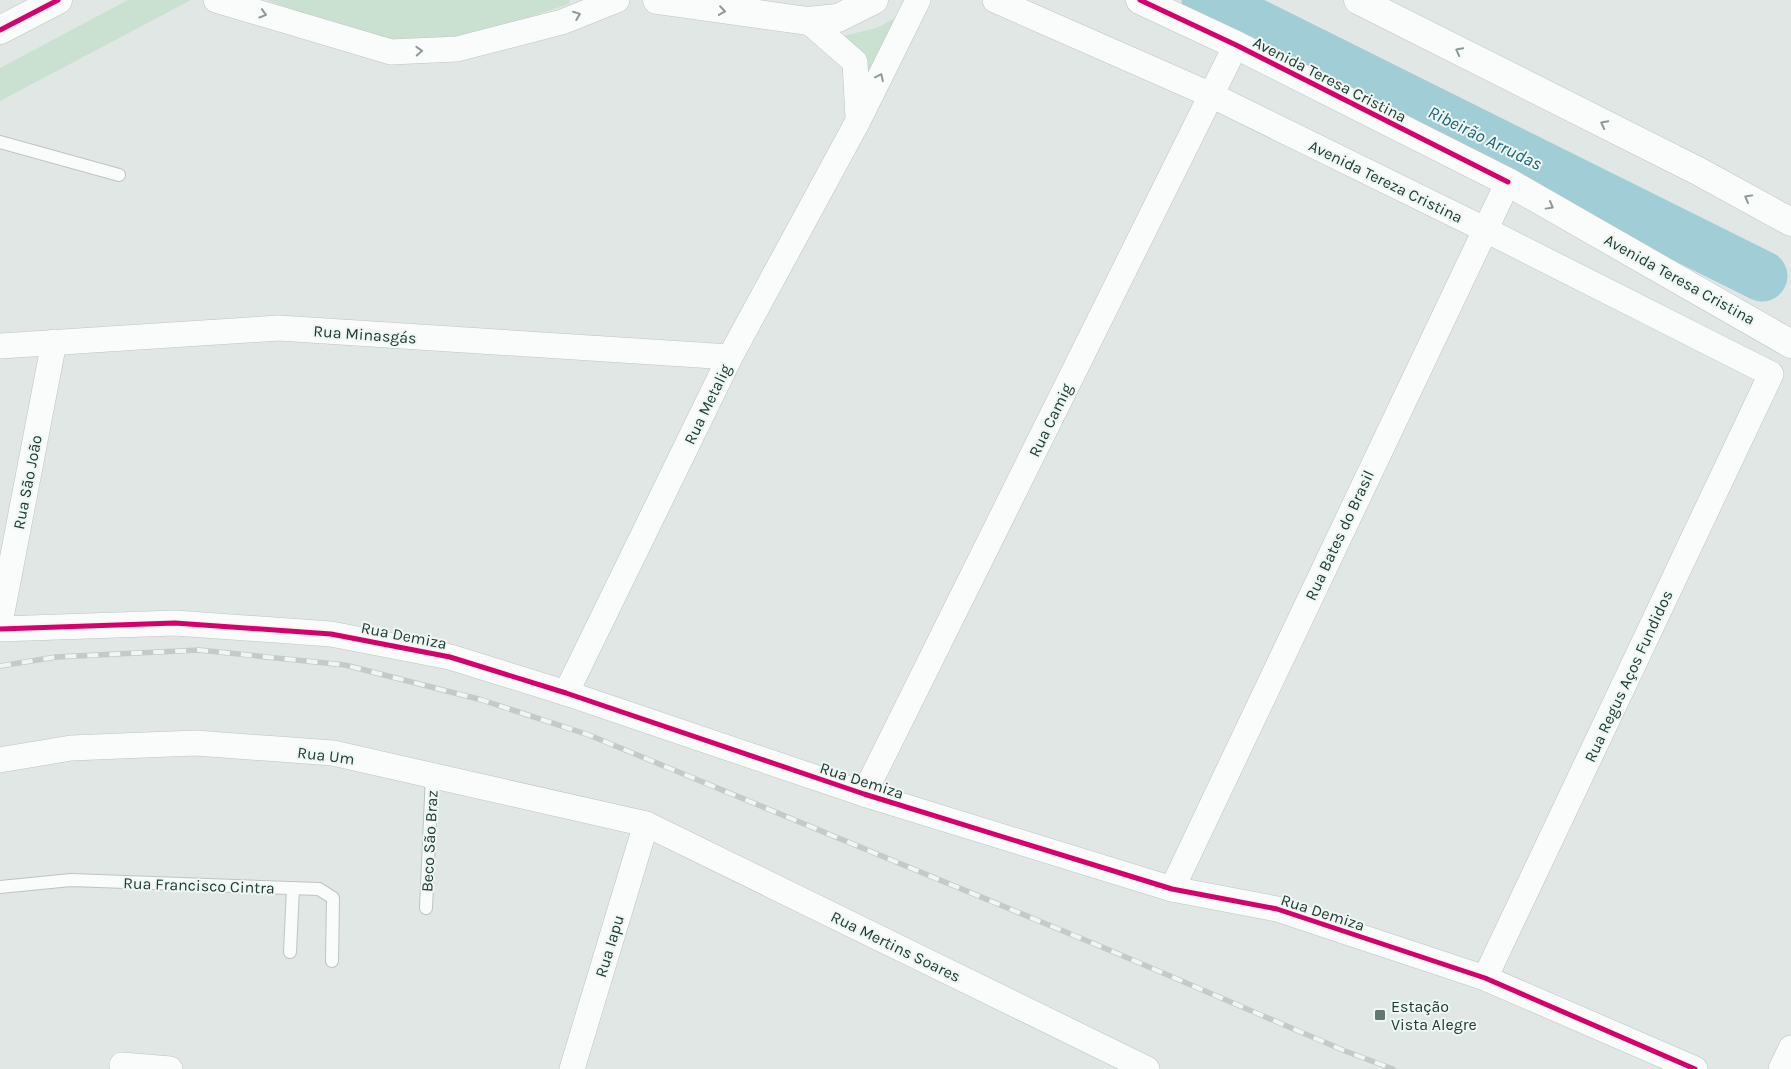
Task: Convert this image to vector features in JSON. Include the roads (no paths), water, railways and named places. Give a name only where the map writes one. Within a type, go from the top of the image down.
[{"type":"main road","points":[[0,30],[58,0]]},
{"type":"main road","points":[[657,0],[808,21],[838,18],[874,0]]},
{"type":"main road","name":"Avenida Teresa Cristina","points":[[1140,0],[1236,45],[1508,182],[1791,344]]},
{"type":"main road","points":[[1358,0],[1698,171],[1791,222]]},
{"type":"street","points":[[216,0],[392,52],[457,49],[562,22],[617,0]]},
{"type":"street","name":"Rua Metalig","points":[[566,693],[730,357],[858,120],[918,0]]},
{"type":"street","name":"Avenida Tereza Cristina","points":[[995,0],[1211,95],[1484,229],[1771,374]]},
{"type":"street","points":[[808,21],[855,62],[858,120]]},
{"type":"street","name":"Rua Camig","points":[[864,794],[1236,45]]},
{"type":"street","name":"Rua Bates do Brasil","points":[[1172,889],[1484,229],[1508,182]]},
{"type":"street","name":"Rua Minasgás","points":[[0,346],[278,328],[730,357]]},
{"type":"street","name":"Rua São João","points":[[0,622],[54,342]]},
{"type":"street","name":"Rua Regus Aços Fundidos","points":[[1485,978],[1771,374]]},
{"type":"street","name":"Rua Demiza","points":[[0,629],[175,622],[331,634],[450,657],[566,693],[864,794],[1172,889],[1277,909],[1485,978],[1695,1069]]},
{"type":"street","name":"Rua Um","points":[[0,760],[71,748],[195,743],[333,753],[646,824]]},
{"type":"street","name":"Rua Iapu","points":[[572,1069],[646,824]]},
{"type":"street","name":"Rua Mertins Soares","points":[[646,824],[1147,1069]]},
{"type":"street","points":[[1781,1069],[1791,1048]]},
{"type":"street","points":[[123,1067],[170,1069]]},
{"type":"lane","points":[[0,142],[119,175]]},
{"type":"lane","name":"Beco São Braz","points":[[426,908],[432,775]]},
{"type":"lane","name":"Rua Francisco Cintra","points":[[0,887],[71,880],[319,889],[333,898],[332,961]]},
{"type":"lane","points":[[290,952],[293,888]]},
{"type":"waterway","name":"Ribeirão Arrudas","points":[[1207,0],[1762,276]]},
{"type":"railway","points":[[0,666],[56,657],[199,650],[345,665],[482,700],[589,735],[1114,952],[1345,1051],[1393,1069]]},
{"type":"place","name":"Estação Vista Alegre","points":[[1380,1015]]}]
